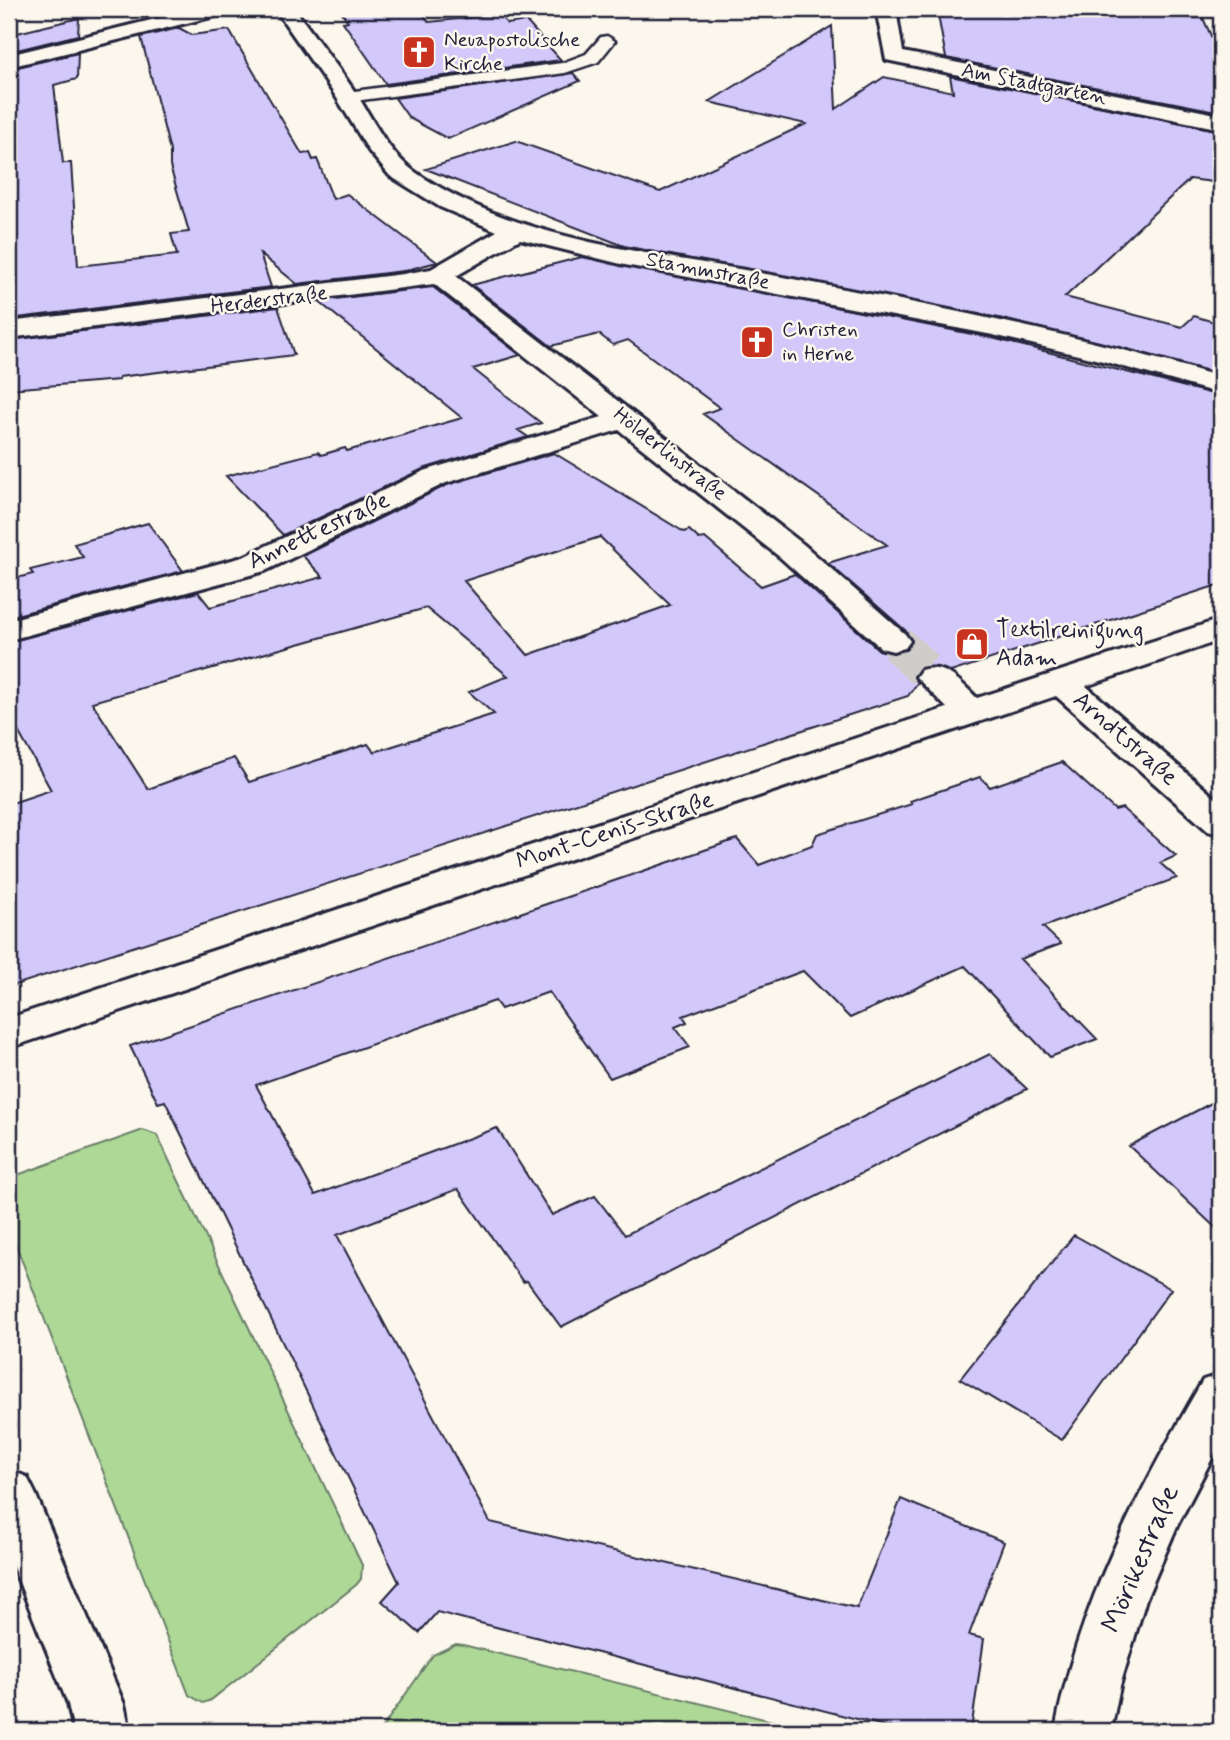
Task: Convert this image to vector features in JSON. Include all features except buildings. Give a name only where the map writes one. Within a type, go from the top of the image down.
[{"type":"street","points":[[9,61],[220,9]]},
{"type":"street","name":"Stammstraße","points":[[285,9],[347,97],[384,158],[409,179],[517,230],[581,248],[972,320],[1075,343],[1221,386]]},
{"type":"street","name":"Am Stadtgarten","points":[[886,9],[893,56],[1221,122]]},
{"type":"street","name":"Herderstraße","points":[[9,330],[242,304],[439,275],[517,230]]},
{"type":"street","name":"Hölderlinstraße","points":[[439,275],[792,551],[894,641]]},
{"type":"street","name":"Annettestraße","points":[[9,630],[254,564],[435,477],[625,419]]},
{"type":"street","name":"Mont-Cenis-Straße","points":[[9,1033],[1221,629]]},
{"type":"street","points":[[933,677],[972,712]]},
{"type":"street","name":"Arndtstraße","points":[[1061,682],[1221,823]]},
{"type":"street","name":"Mörikestraße","points":[[1083,1731],[1112,1618],[1143,1541],[1221,1395]]},
{"type":"street","points":[[9,1493],[96,1704],[102,1731]]},
{"type":"lane","points":[[347,97],[565,68],[592,58],[607,41]]},
{"type":"green space","points":[[143,1130],[157,1135],[362,1565],[361,1579],[356,1585],[211,1700],[203,1703],[189,1695],[9,1227],[9,1178]]},
{"type":"green space","points":[[456,1644],[813,1731],[380,1731],[433,1655]]},
{"type":"tunnel","points":[[893,641],[899,646]]},
{"type":"tunnel","points":[[897,644],[933,677]]},
{"type":"place","name":"Neuapostolische Kirche","points":[[419,52]]},
{"type":"place","name":"Christen in Herne","points":[[757,342]]},
{"type":"place","name":"Textilreinigung Adam","points":[[972,644]]}]
